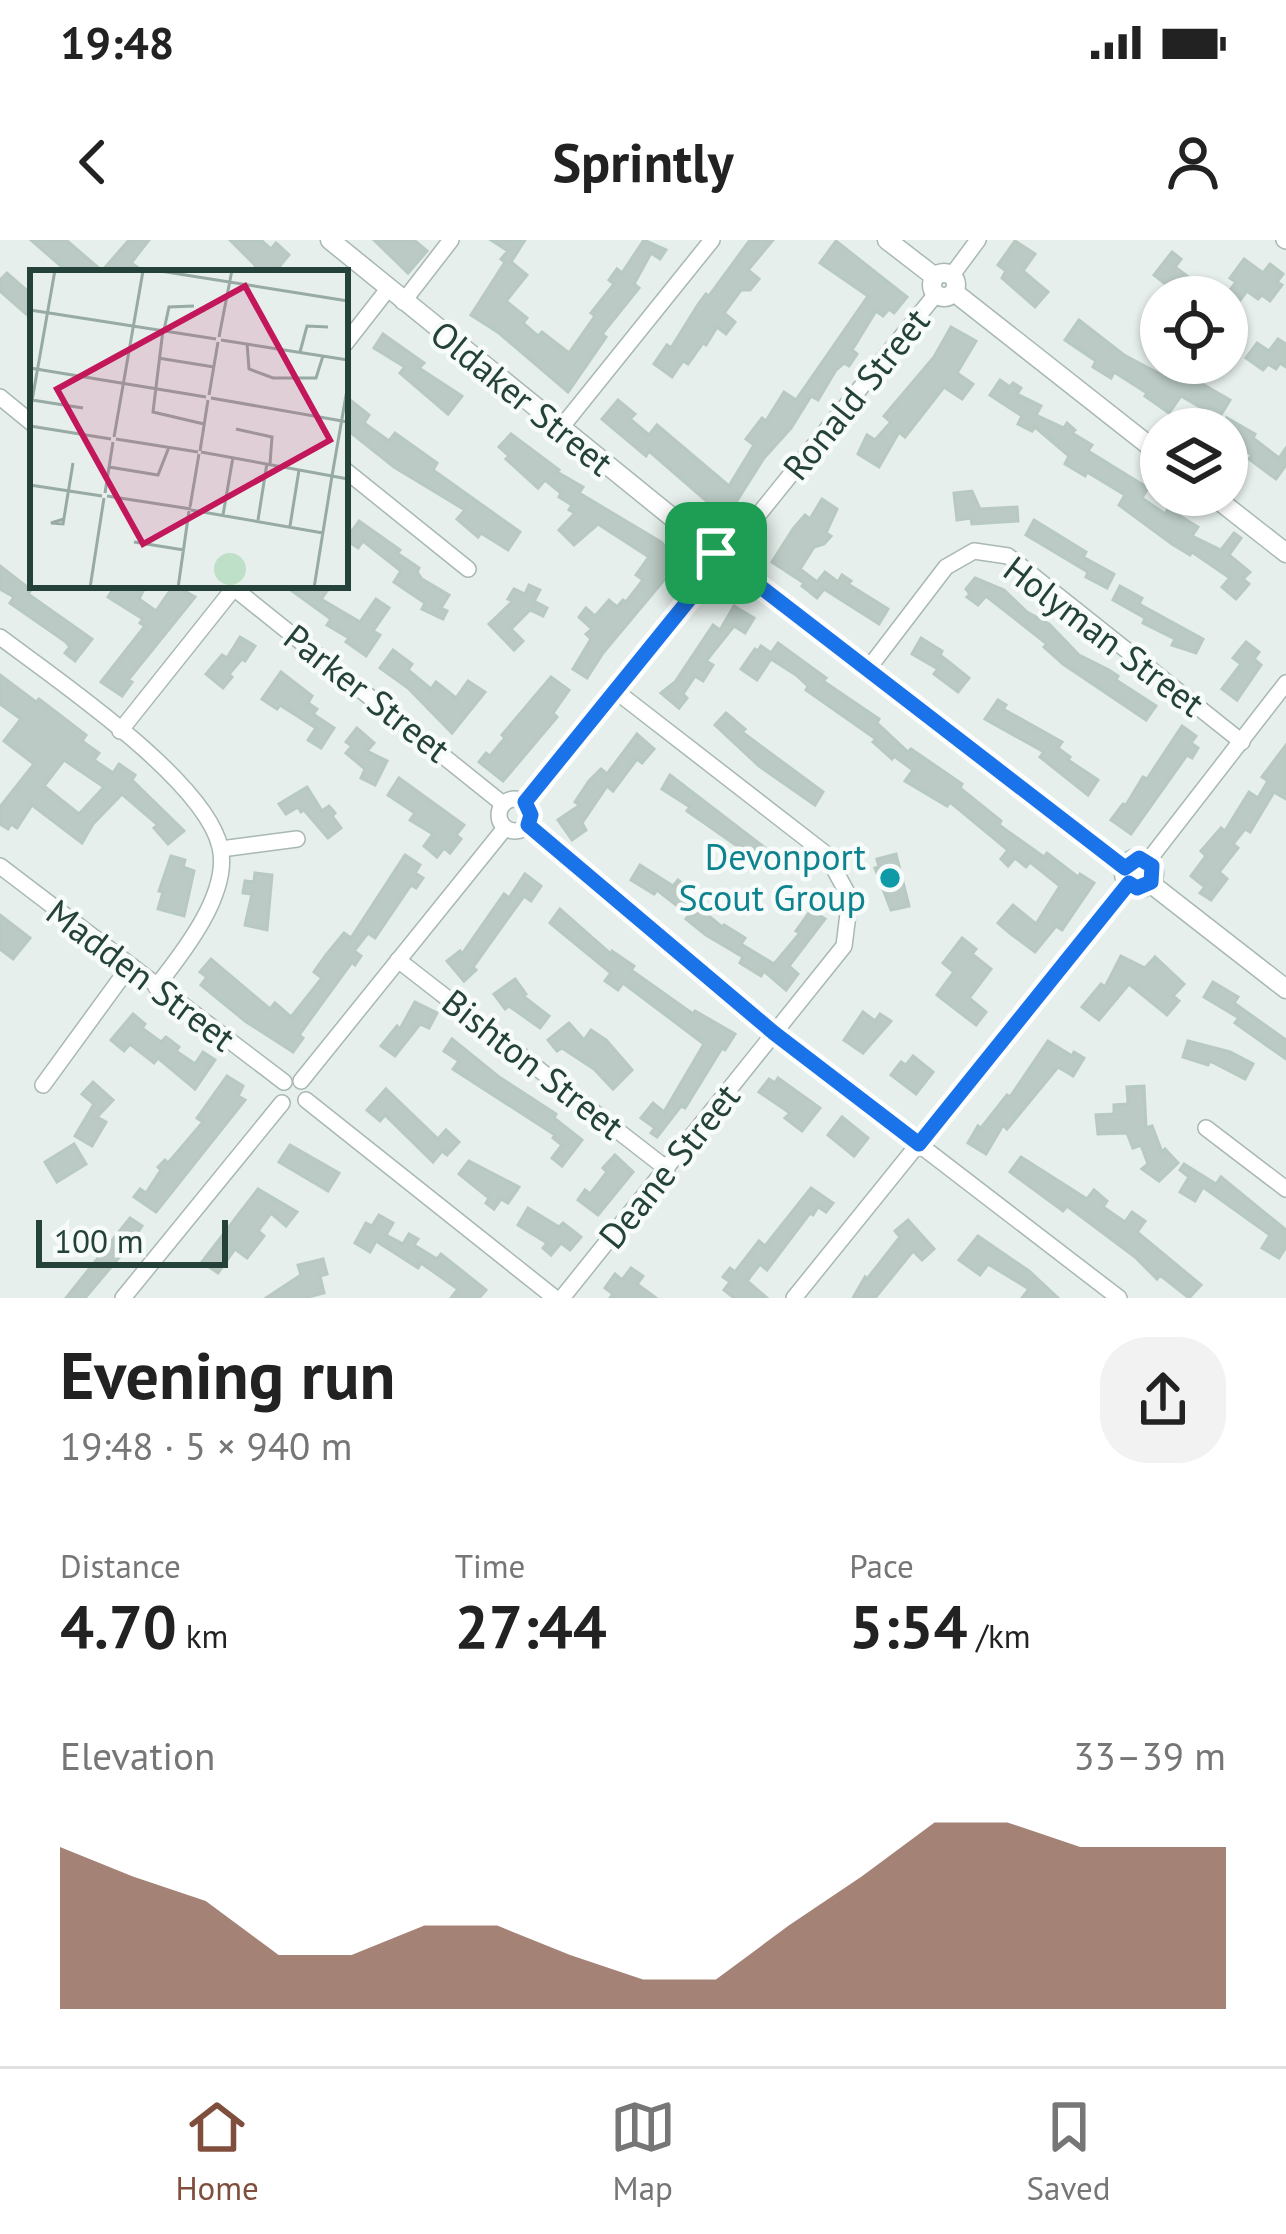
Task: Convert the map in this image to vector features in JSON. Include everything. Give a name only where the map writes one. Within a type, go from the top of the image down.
[{"type":"street","name":"Oldaker Street","points":[[330,240],[560,429],[1127,876]]},
{"type":"street","points":[[348,341],[451,240]]},
{"type":"street","points":[[560,429],[712,240]]},
{"type":"street","points":[[887,240],[1140,439]]},
{"type":"street","name":"Ronald Street","points":[[525,802],[978,240]]},
{"type":"street","points":[[0,397],[30,422]]},
{"type":"street","points":[[348,472],[468,569]]},
{"type":"street","points":[[1239,516],[1286,553]]},
{"type":"street","name":"Holyman Street","points":[[868,669],[946,567],[974,551],[1009,556],[1243,742]]},
{"type":"street","points":[[120,731],[230,588]]},
{"type":"street","name":"Parker Street","points":[[235,588],[502,804]]},
{"type":"street","points":[[0,637],[186,787],[221,849],[200,932],[156,987]]},
{"type":"street","points":[[1148,861],[1286,683]]},
{"type":"street","name":"Deane Street","points":[[556,1298],[667,1169],[844,946],[850,898],[826,854],[617,692]]},
{"type":"street","points":[[511,799],[525,802],[531,815],[528,825],[519,830],[505,828],[499,819],[502,804],[511,799]]},
{"type":"street","points":[[528,825],[774,1033],[1119,1298]]},
{"type":"street","points":[[306,1100],[293,1108],[282,1103],[278,1092],[293,1081],[398,960],[505,828]]},
{"type":"street","points":[[221,849],[297,839]]},
{"type":"street","points":[[794,1298],[919,1144],[1127,876],[1134,860],[1148,861]]},
{"type":"street","points":[[1127,876],[1137,888],[1150,883],[1154,872],[1148,861]]},
{"type":"street","name":"Madden Street","points":[[0,866],[156,987],[293,1081]]},
{"type":"street","points":[[1150,883],[1286,989]]},
{"type":"street","name":"Bishton Street","points":[[398,960],[667,1169]]},
{"type":"street","points":[[43,1084],[129,967]]},
{"type":"street","points":[[293,1081],[307,1088],[306,1100]]},
{"type":"street","points":[[306,1100],[556,1298]]},
{"type":"street","points":[[123,1298],[282,1103]]},
{"type":"street","points":[[1206,1128],[1286,1190]]},
{"type":"building","points":[[31,240],[66,240],[101,270],[66,270]]},
{"type":"building","points":[[129,240],[149,240],[131,263],[142,270],[103,270]]},
{"type":"building","points":[[230,240],[261,240],[271,249],[276,243],[289,255],[276,270],[253,270],[256,266]]},
{"type":"building","points":[[374,240],[414,240],[427,251],[408,273]]},
{"type":"building","points":[[491,240],[525,240],[511,262],[527,275],[506,301],[527,318],[523,323],[538,336],[542,332],[569,353],[614,284],[609,280],[617,269],[622,273],[644,240],[666,250],[660,259],[651,253],[634,284],[639,288],[602,334],[606,337],[568,392],[471,315],[508,251]]},
{"type":"building","points":[[750,240],[773,240],[748,270],[759,279],[750,290],[741,290],[724,313],[735,322],[726,334],[717,327],[706,345],[688,364],[683,361],[672,377],[654,364],[667,345],[671,348],[699,303]]},
{"type":"building","points":[[836,241],[907,297],[894,313],[889,309],[883,316],[876,311],[852,350],[857,354],[849,366],[844,363],[836,370],[818,400],[811,396],[726,518],[649,451],[646,456],[602,419],[618,400],[635,414],[630,419],[649,435],[657,425],[729,486],[754,445],[746,439],[762,418],[766,421],[784,392],[796,400],[868,296],[820,263]]},
{"type":"building","points":[[1015,241],[1035,254],[1023,271],[1048,292],[1035,307],[1002,278],[1006,271],[998,265]]},
{"type":"building","points":[[1172,252],[1181,259],[1175,267],[1187,276],[1155,276]]},
{"type":"building","points":[[1244,259],[1263,273],[1270,264],[1283,274],[1277,282],[1282,285],[1270,301],[1248,292],[1248,276],[1231,276]]},
{"type":"building","points":[[7,273],[30,293],[30,317],[0,291],[0,280]]},
{"type":"building","points":[[1079,320],[1140,363],[1140,384],[1202,384],[1230,400],[1225,408],[1202,408],[1181,396],[1173,408],[1162,408],[1114,372],[1111,378],[1093,367],[1096,361],[1065,340]]},
{"type":"building","points":[[951,327],[976,341],[957,373],[973,384],[962,399],[944,387],[905,437],[899,432],[879,467],[858,454],[867,435],[875,440],[891,422],[884,416],[934,357]]},
{"type":"building","points":[[383,334],[424,363],[419,368],[462,396],[448,414],[400,373],[405,367],[374,348]]},
{"type":"building","points":[[1278,339],[1286,344],[1286,367],[1280,363],[1276,369],[1268,364],[1263,370],[1248,359],[1257,343],[1269,351]]},
{"type":"building","points":[[1000,380],[1010,387],[1013,383],[1021,388],[1017,394],[1041,406],[1036,415],[1064,428],[1067,423],[1075,430],[1072,433],[1092,445],[1088,451],[1140,483],[1140,516],[1180,516],[1198,527],[1192,536],[1221,550],[1234,533],[1241,538],[1229,555],[1250,572],[1243,579],[1249,584],[1236,599],[1222,587],[1230,578],[1119,505],[1125,495],[1065,464],[1069,456],[1035,427],[1032,431],[1018,424],[1022,416],[990,395]]},
{"type":"building","points":[[348,398],[369,415],[364,423],[389,441],[395,433],[437,463],[433,470],[520,532],[508,550],[481,533],[478,537],[457,519],[465,510],[394,467],[348,430]]},
{"type":"building","points":[[1248,430],[1279,458],[1286,448],[1286,465],[1276,479],[1249,459]]},
{"type":"building","points":[[511,434],[583,487],[579,493],[661,542],[679,562],[587,678],[573,669],[591,639],[586,634],[592,629],[579,617],[586,608],[595,616],[609,600],[617,607],[626,602],[643,580],[636,575],[649,557],[598,524],[574,545],[559,530],[575,513],[569,510],[572,505],[545,480],[538,488],[506,459],[509,456],[499,447]]},
{"type":"building","points":[[972,491],[980,509],[1017,507],[1018,521],[972,524],[971,518],[957,520],[954,493]]},
{"type":"building","points":[[822,499],[837,509],[826,533],[831,536],[814,547],[800,569],[817,582],[825,572],[838,582],[842,575],[851,581],[848,584],[888,609],[879,624],[824,589],[817,598],[772,562],[793,529],[805,515],[810,519]]},
{"type":"building","points":[[1034,520],[1114,574],[1107,588],[1026,535]]},
{"type":"building","points":[[359,521],[400,550],[397,553],[419,568],[422,579],[449,595],[441,608],[447,611],[443,619],[422,609],[425,603],[394,582],[401,571],[363,541],[358,548],[348,541],[348,528],[352,531]]},
{"type":"building","points":[[0,566],[31,590],[28,594],[92,639],[75,661],[65,653],[70,647],[66,642],[10,603],[14,597],[0,589]]},
{"type":"building","points":[[975,578],[1004,590],[1027,612],[1049,624],[1079,655],[1109,670],[1118,676],[1116,680],[1156,706],[1146,720],[1063,664],[1044,647],[1047,644],[986,596],[978,605],[967,597],[966,589]]},
{"type":"building","points":[[529,585],[540,590],[534,601],[547,608],[543,616],[530,610],[511,629],[523,641],[514,650],[489,624],[513,601],[508,599],[514,589],[525,594]]},
{"type":"building","points":[[1120,586],[1142,598],[1139,604],[1203,639],[1196,653],[1172,645],[1175,639],[1113,600]]},
{"type":"building","points":[[114,588],[144,588],[139,599],[156,611],[172,588],[195,597],[128,680],[132,682],[122,696],[101,682],[145,626],[140,623],[143,619],[108,597]]},
{"type":"building","points":[[288,588],[323,588],[327,591],[321,599],[360,622],[376,599],[389,608],[373,631],[380,635],[366,656],[327,625],[331,619]]},
{"type":"building","points":[[734,606],[754,618],[745,633],[734,626],[706,661],[713,665],[703,681],[695,676],[679,708],[661,693],[675,682],[713,625],[720,630]]},
{"type":"building","points":[[240,637],[255,646],[229,674],[232,677],[223,688],[206,674],[222,655],[227,658]]},
{"type":"building","points":[[921,638],[969,678],[958,692],[934,674],[938,669],[912,654]]},
{"type":"building","points":[[1246,642],[1259,652],[1254,659],[1261,665],[1237,700],[1222,689],[1241,664],[1233,658]]},
{"type":"building","points":[[778,643],[879,719],[877,723],[908,752],[911,749],[962,784],[960,788],[1001,821],[999,825],[1044,857],[1047,853],[1094,883],[1062,930],[1056,926],[1035,952],[1011,934],[998,923],[1013,905],[1036,924],[1060,886],[1030,862],[1026,867],[1015,858],[1008,866],[1001,859],[1008,850],[950,802],[947,806],[905,781],[913,770],[892,759],[873,742],[876,739],[806,690],[808,686],[796,675],[771,659],[757,680],[741,669],[755,649],[761,646],[771,653]]},
{"type":"building","points":[[393,650],[412,664],[408,670],[431,689],[436,682],[456,698],[468,681],[485,692],[452,733],[408,688],[380,668]]},
{"type":"building","points":[[281,672],[312,696],[308,703],[317,709],[313,714],[334,728],[321,748],[308,740],[316,728],[262,699]]},
{"type":"building","points":[[0,675],[86,735],[82,741],[99,753],[94,760],[113,773],[119,764],[135,775],[132,780],[184,831],[168,844],[154,828],[158,825],[122,794],[82,843],[32,805],[17,828],[0,824],[0,807],[34,764],[4,741],[21,719],[0,704]],"holes":[[[64,760],[104,787],[79,814],[44,786]]]},
{"type":"building","points":[[551,677],[569,690],[553,713],[557,717],[503,781],[479,762],[486,753],[490,756]]},
{"type":"building","points":[[998,700],[1006,705],[1003,709],[1062,742],[1058,748],[1068,760],[1098,780],[1088,795],[1040,757],[1044,752],[985,719]]},
{"type":"building","points":[[726,713],[745,729],[742,732],[823,792],[815,805],[759,766],[715,725]]},
{"type":"building","points":[[1182,726],[1196,736],[1191,743],[1198,748],[1192,758],[1187,755],[1131,834],[1111,820],[1143,777],[1147,779]]},
{"type":"building","points":[[357,728],[374,743],[367,751],[387,761],[375,785],[361,778],[365,769],[346,753],[352,746],[346,742]]},
{"type":"building","points":[[637,734],[654,749],[642,763],[637,759],[613,791],[607,786],[582,823],[586,830],[572,840],[558,820],[580,805],[575,802],[589,781],[601,769],[607,774]]},
{"type":"building","points":[[1286,745],[1286,799],[1274,792],[1250,832],[1245,829],[1233,844],[1238,848],[1219,872],[1227,879],[1211,900],[1200,893],[1205,887],[1191,876],[1206,856],[1201,851],[1221,828],[1225,831],[1249,792],[1258,798],[1268,781],[1262,777]]},
{"type":"building","points":[[670,775],[773,854],[762,867],[757,863],[751,870],[737,859],[743,850],[662,789]]},
{"type":"building","points":[[399,778],[464,825],[450,853],[444,848],[437,857],[424,846],[433,834],[410,820],[415,813],[388,795]]},
{"type":"building","points":[[307,787],[322,811],[329,806],[335,813],[332,816],[341,828],[328,838],[304,810],[298,807],[286,814],[279,804]]},
{"type":"building","name":"Devonport Scout Group","points":[[896,854],[909,906],[891,910],[875,868],[879,867],[877,859]]},
{"type":"building","points":[[405,855],[420,865],[415,873],[423,878],[416,888],[411,885],[375,938],[368,933],[354,951],[361,956],[299,1035],[303,1038],[293,1052],[201,985],[207,977],[200,972],[211,959],[270,1009],[275,1003],[291,1017],[322,978],[314,972],[344,933],[351,938]]},
{"type":"building","points":[[171,856],[185,860],[183,867],[194,871],[184,916],[158,909]]},
{"type":"building","points":[[640,865],[673,886],[678,880],[692,891],[687,898],[722,927],[745,938],[741,944],[774,964],[800,933],[796,931],[811,910],[825,919],[789,966],[798,974],[786,990],[764,971],[761,976],[740,963],[743,957],[706,935],[657,890],[654,894],[631,880]]},
{"type":"building","points":[[255,873],[272,875],[267,930],[245,925],[252,894],[243,893],[245,881],[254,882]]},
{"type":"building","points":[[525,874],[541,886],[531,901],[524,896],[464,981],[447,961],[462,954],[504,894],[509,898]]},
{"type":"building","points":[[560,909],[611,954],[634,966],[631,970],[693,1014],[735,1034],[685,1108],[681,1106],[657,1137],[651,1133],[655,1128],[641,1118],[653,1103],[664,1112],[704,1044],[623,983],[618,990],[605,981],[611,973],[550,923]]},
{"type":"building","points":[[0,915],[30,938],[13,959],[0,949]]},
{"type":"building","points":[[962,938],[976,949],[972,954],[991,969],[969,998],[986,1012],[976,1025],[937,995],[954,972],[943,963]]},
{"type":"building","points":[[1121,956],[1145,968],[1155,957],[1184,984],[1173,996],[1179,1001],[1167,1015],[1129,984],[1099,1020],[1082,1007],[1101,984],[1105,987]]},
{"type":"building","points":[[515,979],[523,996],[549,1016],[540,1028],[509,1006],[505,1009],[494,994]]},
{"type":"building","points":[[1213,982],[1238,997],[1234,1003],[1286,1040],[1286,1059],[1235,1023],[1239,1018],[1204,997]]},
{"type":"building","points":[[415,1002],[437,1013],[429,1028],[420,1024],[395,1056],[381,1046],[397,1026],[400,1029]]},
{"type":"building","points":[[863,1012],[875,1021],[880,1014],[891,1021],[863,1053],[844,1040]]},
{"type":"building","points":[[133,1014],[145,1024],[142,1028],[161,1042],[166,1037],[195,1064],[203,1052],[215,1060],[195,1089],[158,1058],[154,1063],[130,1044],[124,1051],[111,1040]]},
{"type":"building","points":[[569,1023],[584,1040],[591,1030],[606,1040],[632,1070],[613,1089],[594,1069],[562,1048],[557,1051],[548,1040]]},
{"type":"building","points":[[452,1039],[556,1114],[554,1118],[582,1140],[562,1166],[552,1158],[562,1145],[555,1135],[453,1069],[459,1061],[444,1051]]},
{"type":"building","points":[[1048,1041],[1084,1058],[1073,1076],[1058,1067],[1007,1129],[1003,1125],[986,1154],[968,1143],[978,1126],[1010,1097]]},
{"type":"building","points":[[1188,1041],[1230,1052],[1253,1064],[1245,1079],[1210,1061],[1208,1065],[1183,1057]]},
{"type":"building","points":[[913,1056],[933,1072],[916,1094],[891,1075]]},
{"type":"building","points":[[227,1076],[243,1086],[238,1096],[245,1100],[156,1212],[134,1197],[140,1189],[146,1193],[161,1170],[158,1167],[165,1160],[168,1163],[203,1122],[197,1118]]},
{"type":"building","points":[[778,1078],[820,1108],[802,1131],[785,1118],[790,1113],[759,1092],[769,1079],[775,1083]]},
{"type":"building","points":[[93,1082],[113,1100],[97,1117],[106,1122],[92,1146],[75,1136],[94,1104],[82,1094]]},
{"type":"building","points":[[1144,1086],[1146,1128],[1152,1126],[1162,1152],[1165,1149],[1178,1163],[1159,1181],[1142,1169],[1148,1164],[1141,1145],[1133,1148],[1127,1133],[1098,1134],[1096,1115],[1114,1114],[1114,1105],[1128,1104],[1127,1087]]},
{"type":"building","points":[[386,1089],[438,1139],[446,1130],[459,1142],[433,1162],[385,1115],[380,1121],[367,1110]]},
{"type":"building","points":[[842,1117],[868,1138],[854,1156],[828,1135]]},
{"type":"building","points":[[74,1144],[86,1164],[57,1182],[45,1162]]},
{"type":"building","points":[[290,1145],[339,1173],[328,1191],[279,1162]]},
{"type":"building","points":[[615,1155],[633,1172],[598,1215],[578,1200],[585,1190],[590,1194]]},
{"type":"building","points":[[1021,1157],[1087,1199],[1094,1190],[1107,1201],[1103,1207],[1125,1222],[1132,1212],[1145,1221],[1137,1232],[1201,1285],[1189,1298],[1160,1275],[1157,1279],[1067,1206],[1063,1211],[1010,1172]]},
{"type":"building","points":[[469,1161],[519,1187],[508,1203],[501,1199],[494,1209],[486,1203],[489,1198],[459,1174]]},
{"type":"building","points":[[1184,1164],[1216,1184],[1221,1177],[1286,1230],[1286,1247],[1279,1258],[1262,1248],[1270,1235],[1203,1187],[1195,1201],[1180,1192],[1189,1177],[1180,1170]]},
{"type":"building","points":[[811,1188],[833,1203],[826,1212],[818,1207],[810,1213],[767,1270],[760,1264],[747,1281],[767,1298],[734,1298],[724,1290],[730,1282],[723,1277],[730,1268],[735,1272],[759,1241],[765,1246]]},
{"type":"building","points":[[258,1189],[297,1212],[286,1226],[271,1213],[258,1231],[264,1236],[247,1258],[235,1249],[218,1273],[202,1262]]},
{"type":"building","points":[[528,1208],[559,1227],[563,1223],[581,1237],[570,1250],[561,1243],[551,1255],[543,1248],[547,1243],[518,1225]]},
{"type":"building","points":[[379,1215],[393,1223],[386,1235],[403,1244],[409,1234],[418,1239],[414,1245],[437,1259],[441,1254],[486,1290],[479,1298],[451,1298],[458,1289],[421,1263],[418,1268],[376,1241],[370,1252],[355,1243],[366,1223],[372,1226]]},
{"type":"building","points":[[130,1218],[142,1226],[127,1248],[85,1298],[66,1298]]},
{"type":"building","points":[[908,1220],[934,1249],[922,1260],[913,1251],[875,1298],[853,1298],[900,1237],[895,1231]]},
{"type":"building","points":[[978,1236],[1058,1298],[1022,1298],[1029,1289],[988,1264],[980,1275],[959,1260]]},
{"type":"building","points":[[323,1259],[324,1293],[266,1298],[301,1275],[298,1265]]},
{"type":"building","points":[[631,1268],[643,1276],[637,1284],[656,1298],[610,1298],[613,1294],[605,1288],[615,1274],[622,1280]]},
{"type":"place","name":"Devonport Scout Group","points":[[890,878]]},
{"type":"route","points":[[730,550],[731,564],[1125,868],[1139,858],[1152,866],[1151,882],[1137,888],[1129,883],[919,1144],[774,1033],[528,825],[531,810],[525,802],[709,575],[718,563],[716,553],[730,550]]}]
